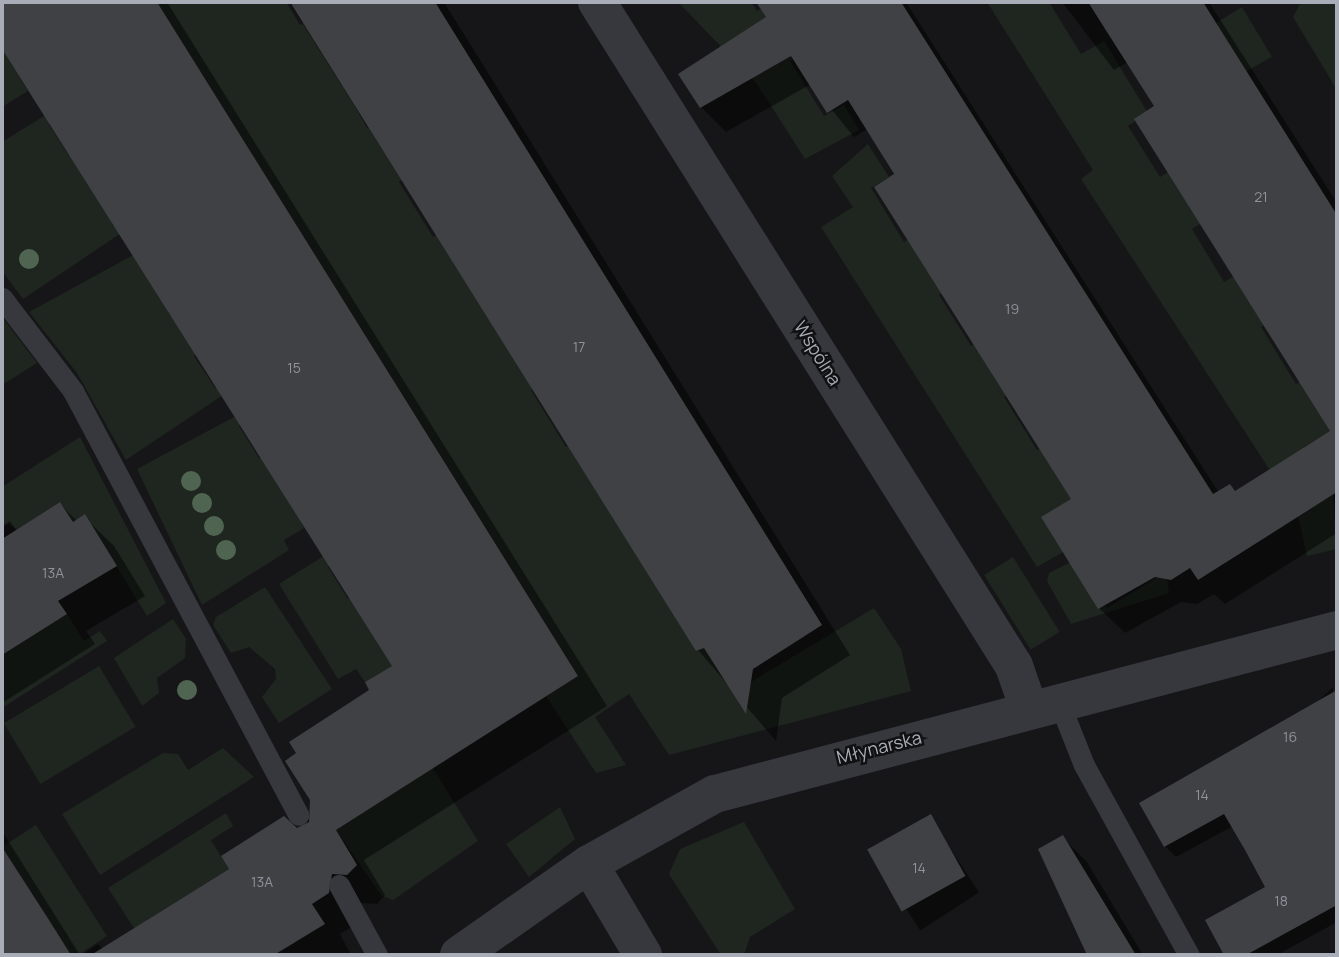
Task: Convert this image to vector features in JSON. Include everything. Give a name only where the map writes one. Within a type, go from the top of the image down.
[{"type":"street","name":"Wspólna","points":[[597,2],[1014,666],[1044,705]]},
{"type":"street","name":"Młynarska","points":[[459,955],[589,864],[677,811],[764,777],[1337,630]]},
{"type":"street","points":[[589,864],[643,955]]},
{"type":"lane","points":[[2,298],[73,391],[298,815]]},
{"type":"lane","points":[[1044,705],[1084,765],[1189,955]]},
{"type":"lane","points":[[339,885],[377,955]]},
{"type":"shaded area","points":[[157,2],[286,2],[300,25],[308,20],[367,128],[374,124],[406,177],[399,182],[433,237],[442,232],[502,341],[511,337],[540,384],[531,390],[566,447],[575,442],[697,651],[706,645],[736,691],[874,608],[901,649],[911,691],[669,755],[629,694],[595,717],[626,765],[596,773],[546,696],[578,676]]},
{"type":"shaded area","points":[[678,2],[751,2],[757,11],[777,2],[807,50],[790,61],[824,116],[844,105],[859,130],[805,159],[757,84]]},
{"type":"shaded area","points":[[987,2],[1049,2],[1081,54],[1104,41],[1148,113],[1128,126],[1160,177],[1182,164],[1213,216],[1192,229],[1224,282],[1249,267],[1279,316],[1261,327],[1296,384],[1313,374],[1337,413],[1337,427],[1304,447],[1327,485],[1293,506],[1081,179],[1093,170]]},
{"type":"shaded area","points":[[1301,2],[1337,2],[1337,90],[1293,17]]},
{"type":"shaded area","points":[[1242,7],[1272,57],[1245,72],[1198,34]]},
{"type":"shaded area","points":[[2,31],[13,49],[5,54],[28,91],[2,107]]},
{"type":"shaded area","points":[[57,108],[49,125],[69,156],[77,152],[113,225],[130,227],[23,299],[2,271],[2,142]]},
{"type":"shaded area","points":[[868,144],[889,177],[871,188],[904,242],[922,231],[955,285],[939,295],[971,346],[988,336],[1020,387],[1004,397],[1037,450],[1054,440],[1085,491],[1070,548],[1037,567],[821,227],[853,207],[832,176]]},
{"type":"shaded area","points":[[146,248],[169,314],[202,350],[194,356],[215,388],[227,381],[232,389],[126,460],[77,373],[29,312]]},
{"type":"shaded area","points":[[2,317],[37,363],[2,385]]},
{"type":"shaded area","points":[[247,410],[251,417],[239,426],[259,458],[267,453],[304,528],[284,540],[289,550],[202,605],[137,469]]},
{"type":"shaded area","points":[[80,437],[166,603],[147,616],[85,515],[73,522],[60,502],[16,530],[10,521],[2,526],[2,487]]},
{"type":"shaded area","points":[[1333,495],[1337,549],[1307,556],[1298,515]]},
{"type":"shaded area","points":[[335,549],[340,558],[328,567],[348,599],[357,594],[392,666],[365,682],[356,669],[338,679],[279,584]]},
{"type":"shaded area","points":[[1013,557],[1060,632],[1031,650],[984,575]]},
{"type":"shaded area","points":[[1077,559],[1107,608],[1166,572],[1169,593],[1071,624],[1047,581],[1049,573]]},
{"type":"shaded area","points":[[265,587],[332,689],[279,723],[262,697],[276,679],[275,669],[249,647],[231,653],[213,625],[216,617]]},
{"type":"shaded area","points":[[67,614],[84,641],[100,631],[107,641],[2,708],[2,655]]},
{"type":"shaded area","points":[[173,619],[186,639],[185,658],[157,678],[159,693],[142,706],[114,658]]},
{"type":"shaded area","points":[[99,666],[136,727],[40,784],[4,723]]},
{"type":"shaded area","points":[[420,747],[478,841],[393,900],[381,895],[336,830],[424,774]]},
{"type":"shaded area","points":[[223,748],[254,777],[100,875],[62,814],[163,753],[178,754],[188,770]]},
{"type":"shaded area","points":[[560,807],[575,839],[529,877],[506,844]]},
{"type":"shaded area","points":[[226,813],[233,826],[211,840],[229,869],[147,920],[141,939],[108,888]]},
{"type":"shaded area","points":[[744,822],[795,909],[750,937],[744,955],[721,955],[669,874],[680,849]]},
{"type":"shaded area","points":[[36,825],[107,936],[78,955],[71,955],[7,855],[2,858],[2,847]]},
{"type":"building","points":[[2,2],[157,2],[578,676],[336,830],[357,865],[347,875],[332,874],[329,893],[312,904],[325,924],[274,955],[91,955],[229,869],[221,856],[284,816],[297,828],[309,822],[310,800],[285,761],[296,753],[289,742],[369,690],[365,682],[392,666],[2,49]]},
{"type":"building","points":[[290,2],[435,2],[822,625],[753,669],[746,714],[704,648],[696,651]]},
{"type":"building","points":[[756,2],[901,2],[1213,494],[1230,484],[1235,491],[1330,431],[1134,119],[1154,106],[1088,2],[1203,2],[1337,215],[1337,492],[1198,580],[1190,568],[1171,580],[1155,577],[1098,609],[1041,517],[1071,499],[874,187],[894,174],[848,100],[827,113],[791,56],[700,108],[678,74],[766,17]]},
{"type":"building","points":[[60,502],[73,522],[85,514],[117,566],[58,601],[67,614],[2,655],[2,539]]},
{"type":"building","points":[[1337,690],[1337,905],[1246,955],[1224,955],[1205,920],[1265,887],[1245,850],[1224,814],[1164,847],[1139,803]]},
{"type":"building","points":[[931,814],[965,876],[902,911],[867,849]]},
{"type":"building","points":[[1063,835],[1136,955],[1087,955],[1038,849]]},
{"type":"building","points":[[2,847],[49,920],[71,955],[2,955]]}]
